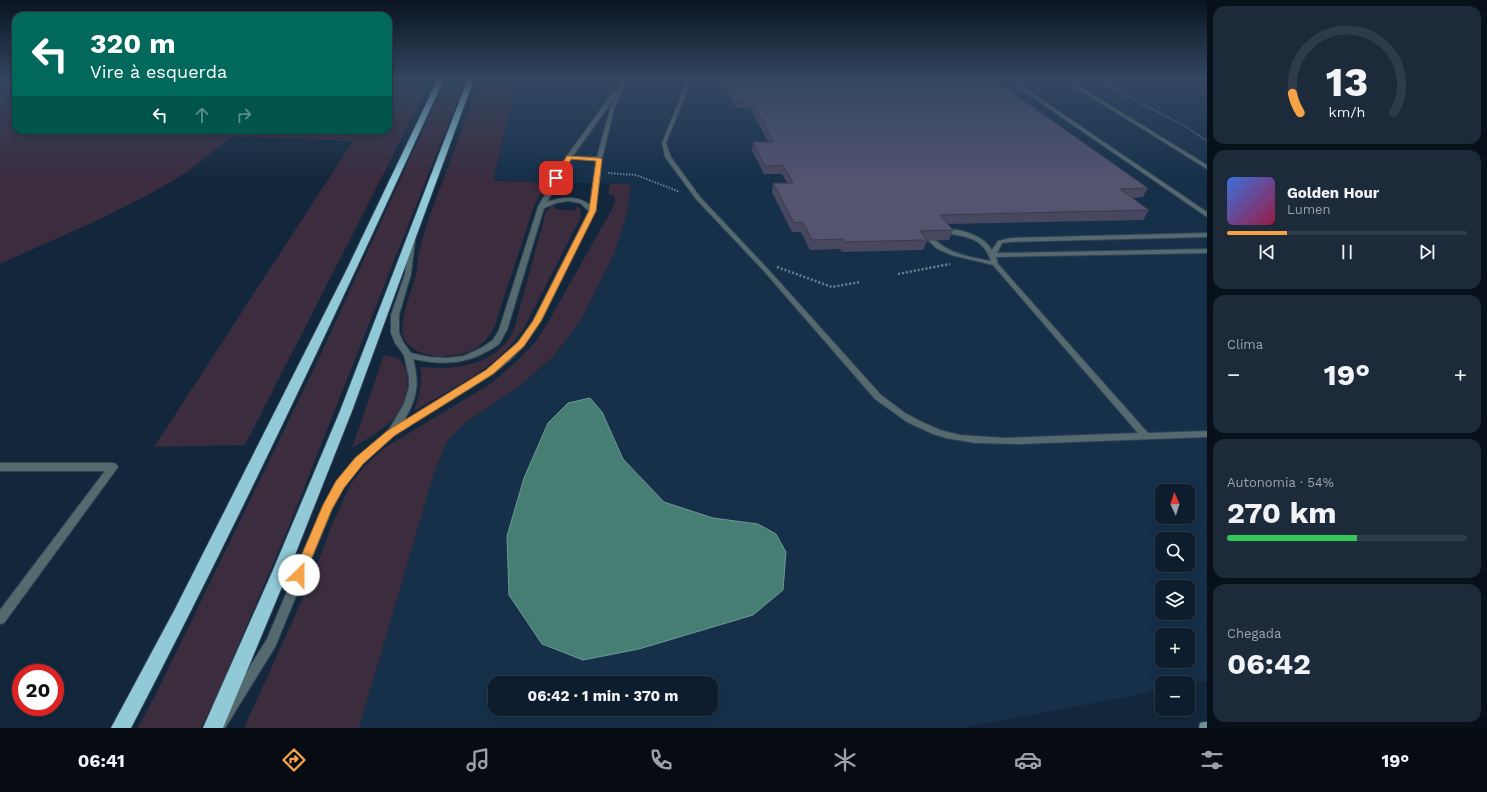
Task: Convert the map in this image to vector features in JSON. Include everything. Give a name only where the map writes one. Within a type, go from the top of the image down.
[{"type":"highway","points":[[121,728],[181,615],[351,271],[425,113]]},
{"type":"highway","points":[[214,728],[285,561],[346,410],[436,166],[457,113]]},
{"type":"highway","points":[[436,166],[456,137],[466,113]]},
{"type":"lane","points":[[408,355],[429,360],[447,361],[466,358],[484,350],[496,342],[503,330],[541,207],[569,158],[600,113]]},
{"type":"lane","points":[[218,728],[271,643],[327,508],[340,484],[359,461],[390,434],[490,372],[521,344],[537,321],[592,211],[599,159],[611,113]]},
{"type":"lane","points":[[676,113],[664,144],[668,157],[698,198],[765,269],[878,398],[898,414],[920,426],[947,435],[988,440],[1028,441],[1207,434]]},
{"type":"lane","points":[[1058,113],[1207,215]]},
{"type":"lane","points":[[1119,113],[1207,167]]},
{"type":"lane","points":[[569,158],[599,159]]},
{"type":"lane","points":[[541,207],[556,200],[574,199],[588,205],[592,211]]},
{"type":"lane","points":[[390,434],[408,407],[413,389],[412,368],[408,355],[399,343],[395,333],[395,315],[408,274],[414,229]]},
{"type":"lane","points":[[943,231],[960,231],[973,236],[984,244],[993,255],[995,264],[1145,436]]},
{"type":"lane","points":[[993,255],[1000,242],[1011,240],[1207,235]]},
{"type":"lane","points":[[932,241],[939,248],[951,253],[995,264]]},
{"type":"lane","points":[[993,255],[1207,251]]},
{"type":"lane","points":[[0,467],[113,467],[0,619]]},
{"type":"path","points":[[1159,113],[1183,125],[1207,141]]},
{"type":"path","points":[[598,173],[636,175],[698,198]]},
{"type":"path","points":[[898,274],[952,264]]},
{"type":"path","points":[[765,269],[778,266],[832,287],[860,282]]},
{"type":"shaded area","points":[[0,113],[12,113],[12,134],[392,134],[392,113],[415,113],[245,445],[154,447],[353,141],[232,136],[187,172],[152,193],[100,219],[0,264]]},
{"type":"shaded area","points":[[431,113],[453,113],[287,531],[215,700],[201,728],[137,728],[153,700],[320,356]]},
{"type":"shaded area","points":[[468,113],[510,113],[493,181],[540,182],[547,184],[535,203],[494,328],[485,341],[475,349],[462,354],[435,356],[423,354],[408,344],[402,333],[404,317],[416,275],[419,251],[433,207]]},
{"type":"shaded area","points":[[510,113],[1207,113],[1207,681],[1195,684],[1195,676],[1155,676],[1155,691],[962,728],[359,728],[434,473],[447,441],[466,422],[517,388],[553,357],[581,320],[614,254],[626,217],[631,184],[493,181]]},
{"type":"shaded area","points":[[610,184],[631,184],[626,217],[614,254],[581,320],[553,357],[517,388],[466,422],[447,441],[434,473],[359,728],[244,728],[312,578],[331,527],[350,485],[364,467],[384,448],[490,384],[517,361],[536,341],[611,211],[615,201],[614,195],[608,194]]},
{"type":"shaded area","points":[[551,206],[554,206],[554,209],[575,211],[576,206],[580,208],[581,217],[524,328],[512,344],[497,359],[474,376],[414,411],[421,384],[420,367],[448,368],[474,363],[487,358],[498,351],[507,341],[514,329],[546,212]]},
{"type":"shaded area","points":[[384,355],[397,358],[404,365],[407,375],[408,388],[405,400],[400,410],[384,428],[352,448]]},
{"type":"shaded area","points":[[590,398],[602,412],[623,459],[664,502],[713,518],[758,524],[776,534],[786,552],[783,590],[753,615],[639,649],[583,660],[542,644],[509,595],[507,536],[524,478],[548,423],[568,403]]},
{"type":"building","points":[[758,113],[1041,113],[1148,188],[1120,189],[1149,210],[940,215],[953,230],[920,231],[927,240],[844,242],[843,239],[812,240],[803,222],[794,223],[773,183],[793,183],[783,165],[765,166],[753,142],[774,142]]},
{"type":"route","points":[[299,575],[327,508],[340,484],[359,461],[390,434],[490,372],[521,344],[537,321],[592,211],[599,159],[569,158],[556,178]]}]
